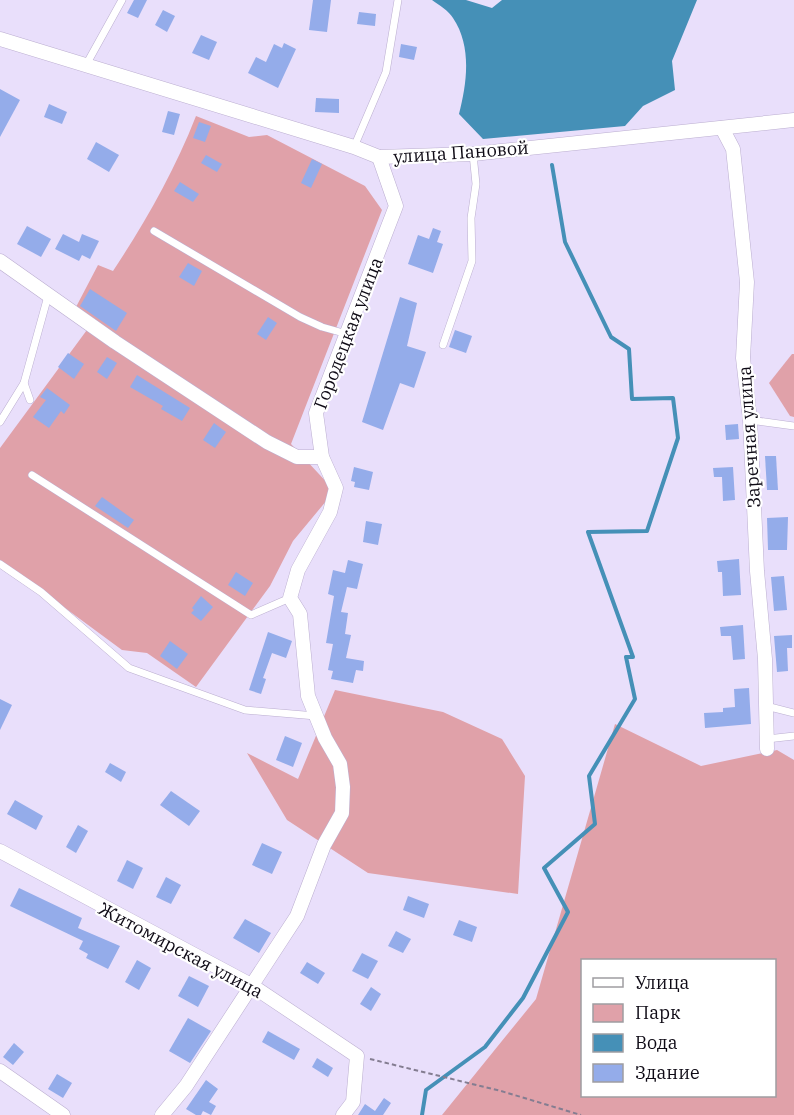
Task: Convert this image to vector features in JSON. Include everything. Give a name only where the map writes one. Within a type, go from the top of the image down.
[{"type":"street","name":"улица Пановой","points":[[0,39],[354,147],[379,158],[473,154],[794,120]]},
{"type":"street","name":"Заречная улица","points":[[722,128],[733,149],[747,282],[743,358],[750,420],[767,744]]},
{"type":"street","name":"Городецкая улица","points":[[290,598],[298,570],[330,512],[336,488],[322,457],[316,413],[396,206],[379,158]]},
{"type":"street","points":[[0,261],[48,296],[267,442],[297,457],[322,457]]},
{"type":"street","points":[[162,1115],[186,1086],[297,916],[324,845],[342,813],[343,787],[340,764],[308,696],[300,614],[290,598]]},
{"type":"street","name":"Житомирская улица","points":[[0,851],[251,985],[357,1056]]},
{"type":"street","points":[[343,1115],[353,1102],[357,1056]]},
{"type":"street","points":[[0,1071],[63,1115]]},
{"type":"lane","points":[[86,65],[122,0]]},
{"type":"lane","points":[[354,147],[386,72],[398,0]]},
{"type":"lane","points":[[443,345],[472,261],[471,218],[476,184],[473,154]]},
{"type":"lane","points":[[154,231],[300,317],[322,327],[347,334]]},
{"type":"lane","points":[[0,422],[24,383],[48,296]]},
{"type":"lane","points":[[24,383],[30,400]]},
{"type":"lane","points":[[750,420],[794,426]]},
{"type":"lane","points":[[32,475],[251,615],[290,598]]},
{"type":"lane","points":[[0,564],[41,592],[129,668],[245,710],[316,717]]},
{"type":"lane","points":[[766,706],[794,713]]},
{"type":"lane","points":[[767,744],[794,736]]},
{"type":"path","points":[[357,1056],[501,1091],[581,1115]]},
{"type":"green space","points":[[196,116],[249,137],[267,135],[365,186],[382,210],[291,444],[332,488],[327,500],[293,541],[270,586],[196,687],[147,653],[122,650],[0,560],[0,448],[95,319],[76,307],[98,265],[113,271],[125,252],[169,176]]},
{"type":"green space","points":[[794,354],[794,417],[790,416],[769,383]]},
{"type":"green space","points":[[335,690],[443,712],[502,739],[525,776],[518,894],[368,873],[287,820],[247,753],[298,779]]},
{"type":"green space","points":[[615,724],[701,766],[777,750],[794,760],[794,1115],[442,1115],[536,999]]},
{"type":"water","points":[[432,0],[466,0],[492,8],[502,0],[697,0],[672,61],[675,90],[643,106],[625,126],[483,139],[459,114],[466,65],[463,40],[459,29],[449,13]]},
{"type":"building","points":[[134,0],[147,0],[138,18],[127,13]]},
{"type":"building","points":[[313,0],[331,0],[327,32],[309,30]]},
{"type":"building","points":[[163,10],[175,16],[167,32],[155,25]]},
{"type":"building","points":[[359,12],[376,14],[375,26],[357,24]]},
{"type":"building","points":[[201,35],[217,42],[209,60],[192,53]]},
{"type":"building","points":[[284,43],[296,49],[278,88],[248,73],[256,57],[266,62],[274,44],[282,48]]},
{"type":"building","points":[[401,44],[417,47],[414,60],[399,57]]},
{"type":"building","points":[[0,89],[20,100],[0,137]]},
{"type":"building","points":[[316,98],[339,99],[339,113],[315,112]]},
{"type":"building","points":[[49,104],[67,112],[62,124],[44,117]]},
{"type":"building","points":[[168,111],[180,114],[174,135],[162,132]]},
{"type":"building","points":[[199,122],[211,126],[205,142],[193,138]]},
{"type":"building","points":[[96,142],[119,155],[109,172],[87,159]]},
{"type":"building","points":[[206,155],[222,164],[217,172],[201,163]]},
{"type":"building","points":[[312,159],[322,164],[311,188],[301,183]]},
{"type":"building","points":[[180,182],[199,194],[193,202],[174,191]]},
{"type":"building","points":[[27,226],[51,239],[41,257],[17,244]]},
{"type":"building","points":[[433,228],[441,231],[437,242],[443,244],[433,273],[408,264],[418,235],[429,239]]},
{"type":"building","points":[[63,234],[79,242],[82,234],[99,241],[90,259],[82,255],[79,261],[55,249]]},
{"type":"building","points":[[188,263],[202,271],[194,286],[179,277]]},
{"type":"building","points":[[90,289],[127,313],[116,331],[80,306]]},
{"type":"building","points":[[400,297],[417,303],[407,346],[426,352],[414,388],[400,383],[383,430],[362,422]]},
{"type":"building","points":[[268,317],[277,323],[266,340],[257,334]]},
{"type":"building","points":[[455,330],[472,336],[466,353],[449,347]]},
{"type":"building","points":[[68,353],[84,364],[74,379],[58,367]]},
{"type":"building","points":[[107,357],[117,363],[107,379],[97,372]]},
{"type":"building","points":[[137,375],[190,408],[182,421],[161,409],[163,406],[130,387]]},
{"type":"building","points":[[47,388],[70,405],[64,414],[61,411],[49,428],[33,417],[46,400],[40,397]]},
{"type":"building","points":[[214,423],[226,432],[215,448],[203,440]]},
{"type":"building","points":[[738,424],[739,439],[726,440],[725,425]]},
{"type":"building","points":[[765,456],[776,456],[778,490],[767,490]]},
{"type":"building","points":[[354,467],[373,472],[369,490],[354,487],[355,482],[351,481]]},
{"type":"building","points":[[733,467],[735,500],[723,501],[722,477],[714,477],[713,468]]},
{"type":"building","points":[[102,497],[134,520],[128,528],[95,506]]},
{"type":"building","points":[[788,517],[787,550],[768,550],[767,518]]},
{"type":"building","points":[[366,521],[382,524],[378,545],[363,542]]},
{"type":"building","points":[[739,559],[741,595],[723,596],[722,572],[718,572],[717,561]]},
{"type":"building","points":[[348,560],[363,564],[357,589],[347,587],[341,612],[348,613],[345,634],[351,635],[346,658],[364,661],[363,671],[356,670],[353,683],[331,679],[333,671],[328,670],[333,644],[326,643],[334,596],[328,594],[333,570],[345,573]]},
{"type":"building","points":[[236,572],[253,583],[245,596],[228,585]]},
{"type":"building","points":[[784,576],[787,610],[774,611],[771,577]]},
{"type":"building","points":[[201,596],[213,607],[201,621],[191,613]]},
{"type":"building","points":[[743,625],[745,659],[733,660],[731,636],[721,636],[720,627]]},
{"type":"building","points":[[268,632],[292,641],[286,658],[272,653],[263,678],[266,679],[261,694],[249,690]]},
{"type":"building","points":[[792,635],[792,648],[787,648],[788,671],[777,672],[774,636]]},
{"type":"building","points":[[170,641],[188,654],[177,669],[160,656]]},
{"type":"building","points":[[749,688],[751,724],[705,728],[704,713],[723,712],[723,708],[735,707],[734,689]]},
{"type":"building","points":[[0,699],[12,705],[0,730]]},
{"type":"building","points":[[285,736],[302,743],[293,767],[276,760]]},
{"type":"building","points":[[110,763],[126,772],[121,782],[105,772]]},
{"type":"building","points":[[171,791],[200,811],[189,826],[160,805]]},
{"type":"building","points":[[15,800],[43,816],[36,830],[7,814]]},
{"type":"building","points":[[78,825],[88,831],[76,853],[66,847]]},
{"type":"building","points":[[262,843],[282,852],[272,874],[252,865]]},
{"type":"building","points":[[127,860],[143,868],[133,889],[117,881]]},
{"type":"building","points":[[166,877],[181,885],[171,904],[156,897]]},
{"type":"building","points":[[19,888],[82,918],[78,928],[120,946],[108,969],[86,958],[88,954],[79,949],[83,941],[10,906]]},
{"type":"building","points":[[408,896],[429,904],[424,918],[403,910]]},
{"type":"building","points":[[245,919],[271,933],[259,953],[233,938]]},
{"type":"building","points":[[459,920],[477,927],[472,942],[453,935]]},
{"type":"building","points":[[396,931],[411,939],[403,953],[388,946]]},
{"type":"building","points":[[362,953],[378,961],[368,979],[352,971]]},
{"type":"building","points":[[137,960],[151,968],[139,990],[125,982]]},
{"type":"building","points":[[307,962],[325,973],[318,984],[300,973]]},
{"type":"building","points":[[189,976],[209,986],[198,1007],[178,996]]},
{"type":"building","points":[[371,987],[381,994],[371,1011],[360,1004]]},
{"type":"building","points":[[188,1018],[211,1031],[190,1063],[169,1051]]},
{"type":"building","points":[[268,1031],[300,1049],[294,1060],[262,1042]]},
{"type":"building","points":[[14,1043],[24,1052],[13,1065],[3,1057]]},
{"type":"building","points":[[317,1058],[333,1068],[328,1077],[312,1067]]},
{"type":"building","points":[[57,1074],[72,1083],[63,1098],[48,1089]]},
{"type":"building","points":[[206,1080],[218,1089],[209,1102],[216,1106],[211,1115],[203,1111],[201,1115],[196,1115],[186,1109]]},
{"type":"building","points":[[384,1098],[391,1103],[383,1115],[358,1115],[365,1104],[375,1111]]},
{"type":"waterway","points":[[422,1115],[426,1090],[485,1047],[523,998],[568,912],[544,868],[595,824],[589,776],[635,699],[626,657],[633,657],[588,532],[647,531],[678,438],[673,398],[632,399],[629,349],[611,337],[565,242],[552,165]]}]
